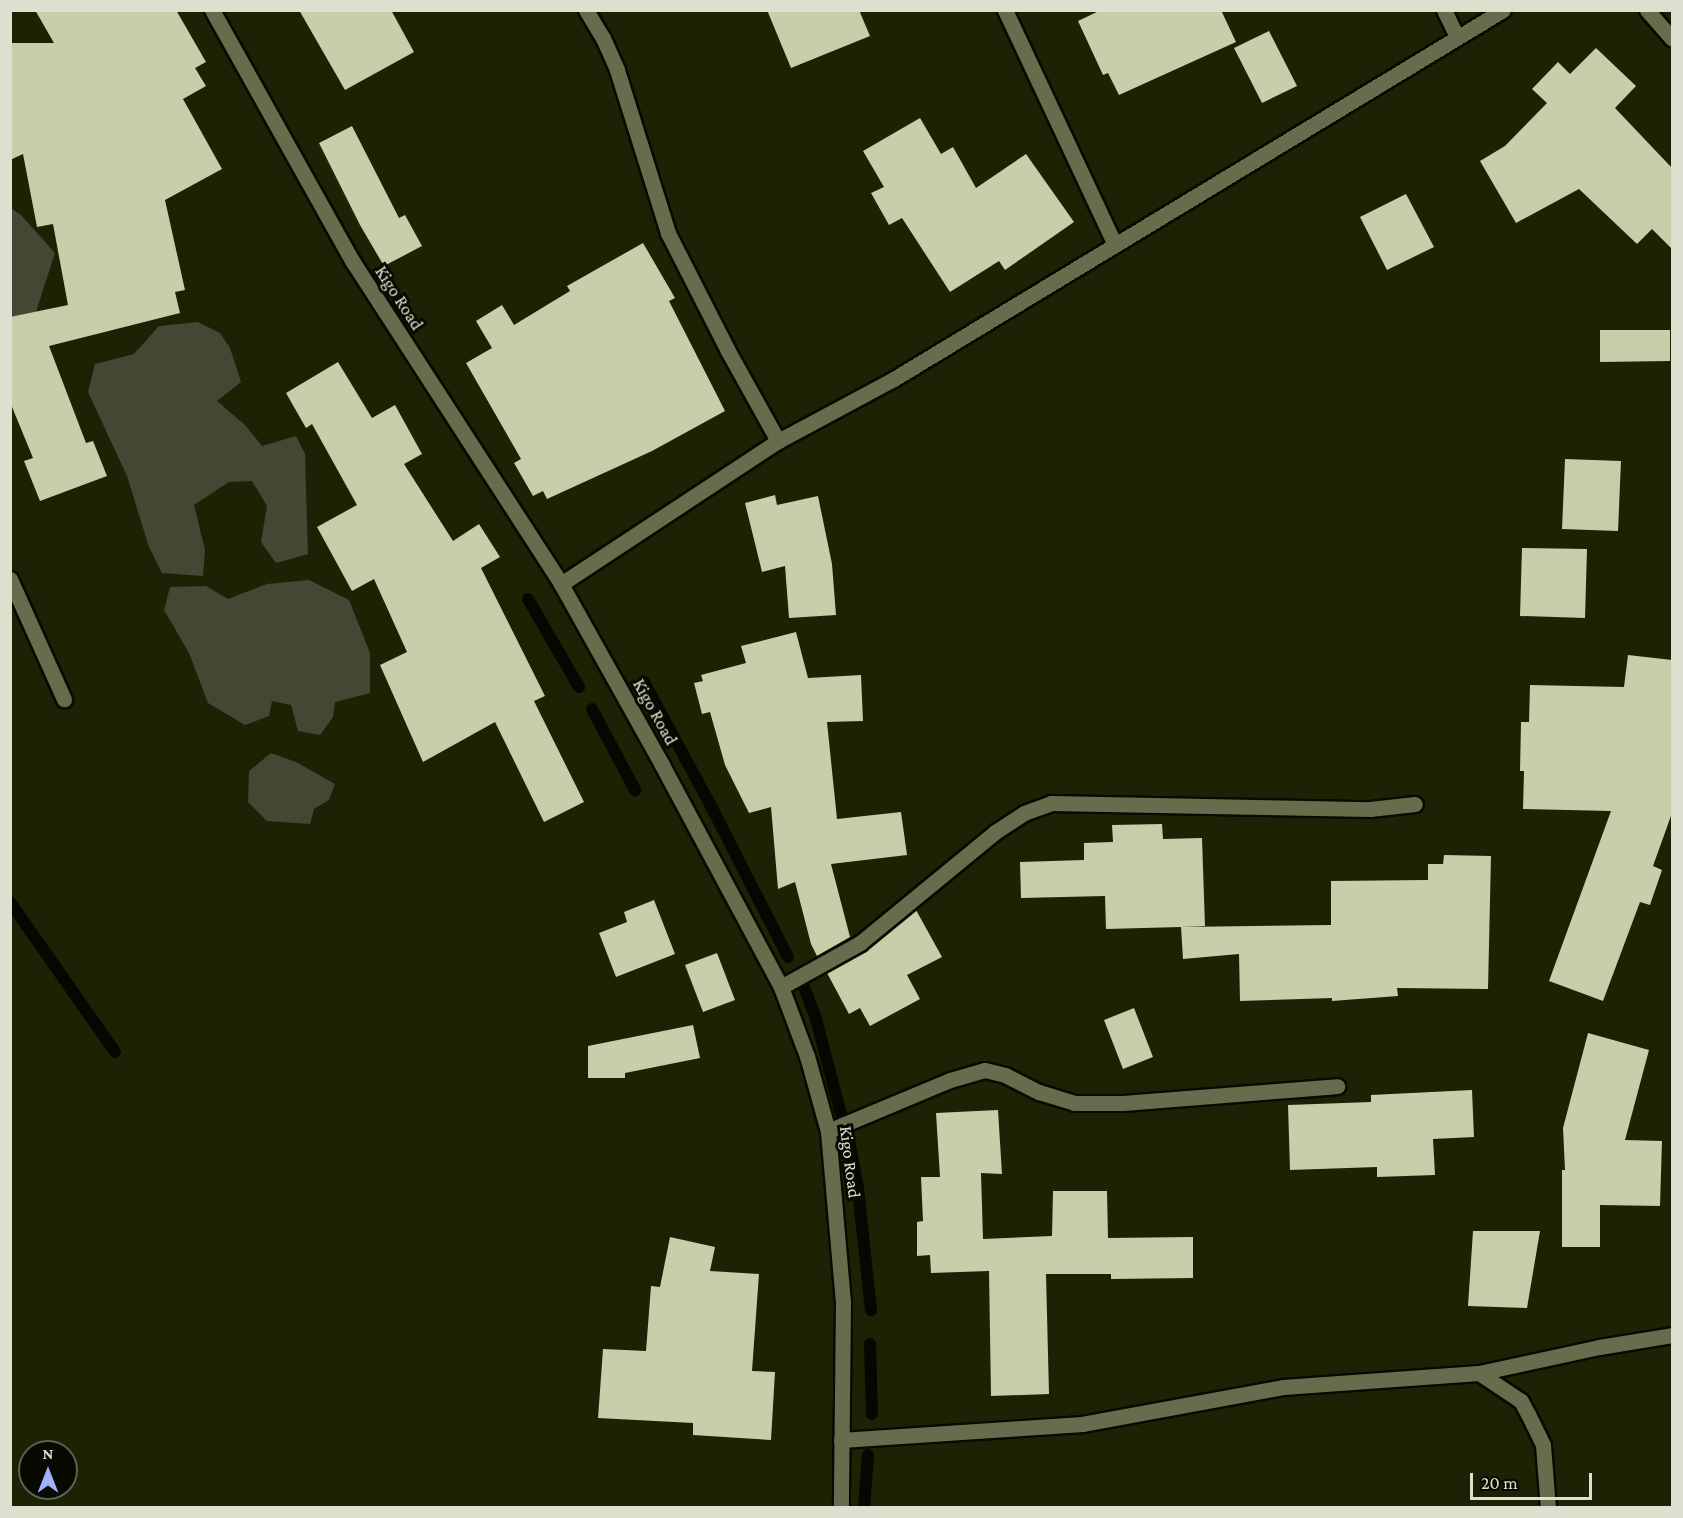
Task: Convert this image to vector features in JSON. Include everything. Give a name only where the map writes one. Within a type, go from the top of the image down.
[{"type":"street","name":"Kigo Road","points":[[212,10],[353,262],[561,584],[782,987],[807,1056],[828,1131],[843,1301],[841,1508]]},
{"type":"street","points":[[586,10],[603,38],[617,70],[668,233],[728,351],[778,441]]},
{"type":"street","points":[[1005,10],[1114,245]]},
{"type":"street","points":[[1444,10],[1457,37]]},
{"type":"street","points":[[561,584],[778,441],[892,380],[1503,10]]},
{"type":"street","points":[[1647,10],[1672,39]]},
{"type":"street","points":[[10,579],[63,699]]},
{"type":"street","points":[[782,987],[860,943],[995,832],[1024,813],[1051,803],[1370,809],[1415,804]]},
{"type":"street","points":[[828,1131],[950,1080],[985,1070],[1074,1103],[1123,1103],[1337,1086]]},
{"type":"street","points":[[841,1440],[1082,1424],[1283,1387],[1479,1373],[1599,1347],[1672,1335]]},
{"type":"street","points":[[1479,1373],[1521,1401],[1528,1414],[1543,1444],[1548,1508]]},
{"type":"green space","points":[[11,208],[21,215],[55,253],[33,321],[11,337]]},
{"type":"green space","points":[[198,322],[220,333],[230,348],[241,382],[217,401],[245,425],[262,446],[296,436],[305,454],[308,554],[276,563],[261,542],[267,506],[252,481],[229,482],[194,505],[205,550],[203,576],[162,573],[149,547],[127,476],[88,392],[95,364],[134,354],[159,326]]},
{"type":"green space","points":[[309,580],[349,600],[370,653],[370,693],[335,702],[333,717],[320,735],[298,731],[291,705],[272,701],[269,716],[245,725],[208,703],[189,653],[164,610],[170,587],[206,586],[228,599],[267,584]]},
{"type":"green space","points":[[271,753],[296,762],[335,784],[329,800],[314,809],[310,824],[267,821],[248,802],[249,771]]},
{"type":"building","points":[[35,10],[176,10],[206,62],[195,68],[206,86],[183,99],[222,169],[165,200],[185,290],[175,292],[180,313],[49,346],[86,443],[93,441],[107,476],[40,501],[24,461],[33,458],[10,402],[10,317],[68,305],[53,224],[37,227],[23,154],[10,160],[10,43],[54,43]]},
{"type":"building","points":[[299,10],[391,10],[414,52],[345,90]]},
{"type":"building","points":[[767,10],[859,10],[870,36],[791,68]]},
{"type":"building","points":[[1101,10],[1221,10],[1236,42],[1119,95],[1108,73],[1103,75],[1078,21]]},
{"type":"building","points":[[1269,31],[1297,86],[1262,103],[1234,48]]},
{"type":"building","points":[[1596,48],[1636,86],[1615,108],[1672,168],[1672,249],[1652,229],[1637,244],[1579,189],[1516,223],[1480,161],[1505,146],[1547,103],[1532,89],[1558,62],[1570,74]]},
{"type":"building","points":[[920,118],[941,154],[953,147],[976,188],[1026,154],[1074,222],[1005,270],[999,261],[950,292],[902,218],[889,225],[871,193],[884,187],[863,151]]},
{"type":"building","points":[[352,126],[399,218],[405,215],[422,246],[384,266],[360,225],[319,143]]},
{"type":"building","points":[[1406,194],[1434,247],[1387,270],[1360,217]]},
{"type":"building","points":[[643,243],[675,298],[669,301],[725,411],[652,451],[547,499],[543,491],[533,496],[514,463],[521,459],[466,363],[492,348],[476,321],[502,305],[514,325],[570,291],[567,286]]},
{"type":"building","points":[[1600,330],[1670,330],[1670,361],[1600,362]]},
{"type":"building","points":[[338,362],[372,418],[395,405],[422,454],[404,464],[453,541],[479,524],[500,557],[481,568],[545,696],[534,701],[584,802],[544,822],[495,722],[423,762],[380,665],[407,652],[374,579],[352,591],[317,527],[357,505],[312,424],[306,428],[286,393]]},
{"type":"building","points":[[1565,459],[1621,461],[1618,531],[1562,529]]},
{"type":"building","points":[[775,495],[777,505],[818,496],[832,564],[836,615],[789,618],[785,566],[762,572],[745,503]]},
{"type":"building","points":[[1522,548],[1587,549],[1585,618],[1520,616]]},
{"type":"building","points":[[796,632],[808,678],[861,675],[863,721],[827,722],[837,819],[901,812],[907,855],[831,864],[850,937],[817,956],[811,944],[795,882],[778,889],[771,807],[749,813],[725,765],[710,712],[702,714],[694,683],[703,681],[701,675],[746,663],[741,646]]},
{"type":"building","points":[[1628,655],[1672,660],[1672,813],[1653,866],[1662,870],[1650,905],[1640,902],[1603,1001],[1549,981],[1611,811],[1523,809],[1524,771],[1520,771],[1521,722],[1529,722],[1530,685],[1624,687]]},
{"type":"building","points":[[1162,824],[1163,839],[1202,838],[1205,926],[1106,929],[1105,896],[1021,898],[1020,862],[1084,860],[1084,843],[1113,842],[1112,825]]},
{"type":"building","points":[[1444,855],[1491,856],[1488,989],[1397,988],[1398,996],[1332,1001],[1332,998],[1240,1001],[1239,954],[1183,959],[1181,927],[1331,925],[1331,881],[1428,880],[1428,864],[1443,864]]},
{"type":"building","points":[[654,900],[675,954],[616,977],[599,933],[627,922],[624,912]]},
{"type":"building","points":[[916,910],[942,957],[907,975],[920,999],[870,1026],[860,1008],[849,1014],[827,973],[866,951]]},
{"type":"building","points":[[717,953],[735,1000],[703,1012],[685,965]]},
{"type":"building","points":[[1134,1008],[1153,1057],[1123,1069],[1104,1020]]},
{"type":"building","points":[[693,1025],[700,1058],[625,1073],[625,1078],[588,1078],[588,1046]]},
{"type":"building","points":[[1588,1033],[1649,1050],[1625,1140],[1662,1141],[1660,1206],[1600,1205],[1600,1247],[1562,1247],[1562,1170],[1565,1170],[1563,1128]]},
{"type":"building","points":[[1472,1090],[1474,1137],[1433,1139],[1435,1175],[1377,1177],[1377,1167],[1290,1170],[1288,1105],[1371,1102],[1371,1095]]},
{"type":"building","points":[[998,1110],[1002,1174],[981,1173],[983,1239],[1052,1236],[1053,1191],[1107,1191],[1108,1238],[1193,1237],[1193,1278],[1111,1279],[1111,1274],[1046,1274],[1049,1394],[991,1396],[989,1271],[931,1273],[930,1255],[917,1256],[917,1222],[923,1221],[921,1177],[940,1177],[936,1113]]},
{"type":"building","points":[[1473,1231],[1540,1231],[1527,1308],[1468,1306]]},
{"type":"building","points":[[670,1237],[715,1247],[710,1271],[759,1274],[752,1371],[775,1372],[771,1440],[693,1435],[693,1423],[598,1418],[603,1349],[646,1351],[651,1286],[660,1287]]},
{"type":"waterway","points":[[528,599],[579,687]]},
{"type":"waterway","points":[[644,682],[788,957]]},
{"type":"waterway","points":[[592,709],[635,790]]},
{"type":"waterway","points":[[10,902],[115,1052]]},
{"type":"waterway","points":[[804,987],[816,1019],[841,1114]]},
{"type":"waterway","points":[[849,1140],[858,1189],[871,1310]]},
{"type":"waterway","points":[[870,1344],[872,1414]]},
{"type":"waterway","points":[[864,1508],[868,1455]]}]
